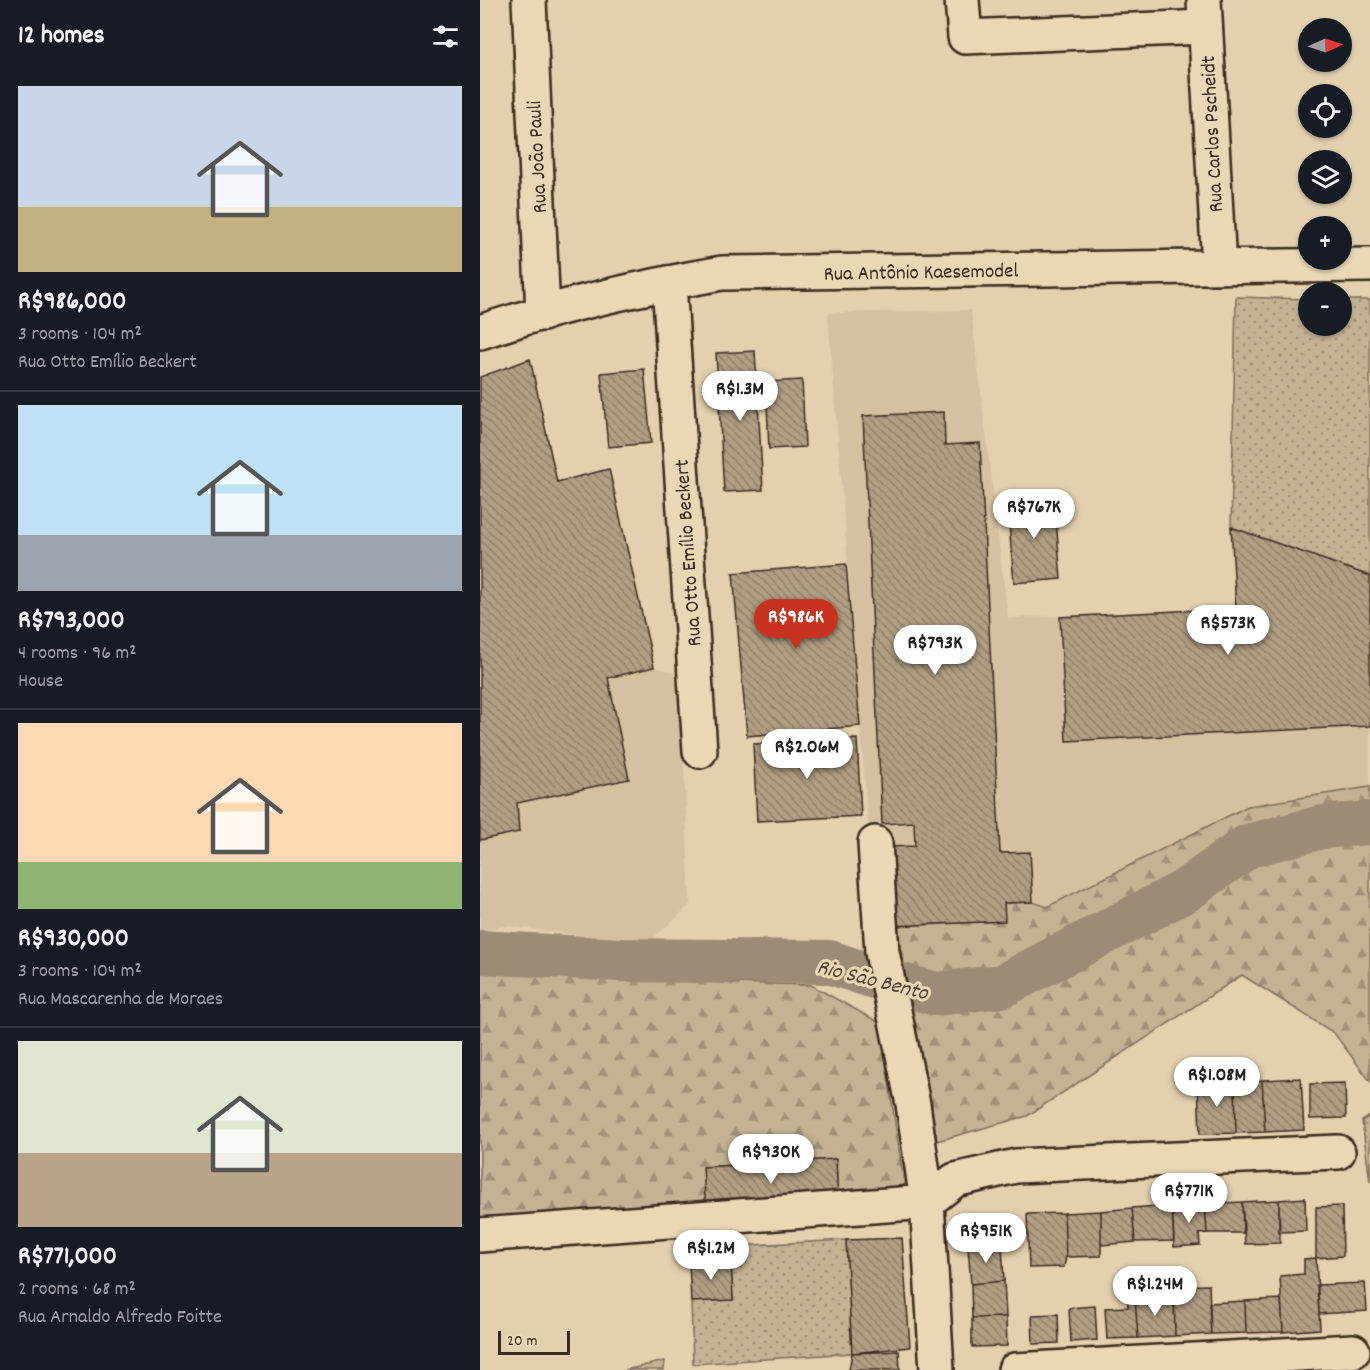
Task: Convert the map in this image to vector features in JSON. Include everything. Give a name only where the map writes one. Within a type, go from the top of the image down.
[{"type":"street","name":"Rua João Pauli","points":[[528,0],[543,314]]},
{"type":"street","points":[[962,0],[965,37],[1204,13]]},
{"type":"street","name":"Rua Carlos Pscheidt","points":[[1204,13],[1219,267]]},
{"type":"street","name":"Rua Antônio Kaesemodel","points":[[480,332],[669,282],[722,273],[1370,265]]},
{"type":"street","name":"Rua Otto Emílio Beckert","points":[[669,282],[700,751]]},
{"type":"street","points":[[875,843],[882,952],[913,1104],[927,1202],[937,1370]]},
{"type":"street","points":[[480,1235],[927,1202],[955,1180],[1016,1166],[1338,1152]]},
{"type":"street","points":[[1015,1370],[1353,1351]]},
{"type":"shaded area","points":[[971,310],[1008,618],[1235,608],[1231,527],[1370,576],[1370,787],[1248,806],[1047,907],[1033,902],[1005,921],[891,926],[887,847],[882,824],[868,824],[828,313]]},
{"type":"shaded area","points":[[530,359],[557,482],[609,469],[654,667],[680,674],[690,905],[648,943],[506,926],[480,931],[480,377]]},
{"type":"green space","points":[[1236,297],[1298,299],[1298,336],[1352,336],[1352,300],[1370,300],[1370,576],[1231,527]]},
{"type":"green space","points":[[1370,787],[1370,1081],[1334,1033],[1242,975],[1027,1116],[937,1141],[912,1039],[891,926],[1004,921],[1004,903],[1033,902],[1047,907],[1248,806]]},
{"type":"green space","points":[[480,971],[590,971],[693,982],[811,985],[880,1023],[906,1196],[838,1204],[836,1159],[704,1167],[706,1211],[480,1221]]},
{"type":"green space","points":[[1370,1116],[1370,1182],[1362,1121]]},
{"type":"green space","points":[[846,1240],[852,1353],[693,1364],[691,1302],[733,1300],[731,1260],[734,1246]]},
{"type":"green space","points":[[665,1361],[664,1370],[625,1370]]},
{"type":"building","points":[[755,351],[763,490],[724,492],[716,353]]},
{"type":"building","points":[[530,359],[557,482],[609,469],[654,667],[608,678],[629,779],[517,803],[519,832],[480,840],[480,377]]},
{"type":"building","points":[[644,369],[651,443],[608,447],[601,373]]},
{"type":"building","points":[[802,380],[805,447],[769,449],[766,382]]},
{"type":"building","points":[[944,412],[945,445],[980,443],[1000,853],[1030,852],[1033,902],[1004,903],[1005,921],[891,926],[888,847],[915,846],[914,822],[882,824],[863,416]]},
{"type":"building","points":[[1054,496],[1061,579],[1014,583],[1007,500]]},
{"type":"building","points":[[1231,527],[1370,576],[1370,726],[1066,741],[1060,617],[1236,608]]},
{"type":"building","points":[[846,564],[860,726],[747,736],[733,573]]},
{"type":"building","points":[[857,739],[861,816],[757,821],[753,744]]},
{"type":"building","points":[[1301,1078],[1304,1130],[1265,1132],[1262,1080]]},
{"type":"building","points":[[1262,1080],[1265,1132],[1236,1133],[1235,1083]]},
{"type":"building","points":[[1235,1083],[1236,1133],[1200,1134],[1198,1084]]},
{"type":"building","points":[[1345,1083],[1346,1118],[1310,1119],[1310,1084]]},
{"type":"building","points":[[836,1159],[838,1204],[706,1211],[703,1167]]},
{"type":"building","points":[[1305,1198],[1306,1231],[1279,1232],[1279,1200]]},
{"type":"building","points":[[1279,1200],[1280,1243],[1245,1244],[1242,1202]]},
{"type":"building","points":[[1242,1202],[1243,1233],[1207,1233],[1205,1204]]},
{"type":"building","points":[[1205,1204],[1207,1233],[1199,1234],[1200,1245],[1174,1247],[1172,1205]]},
{"type":"building","points":[[1172,1205],[1174,1241],[1135,1242],[1132,1208]]},
{"type":"building","points":[[1342,1206],[1343,1256],[1316,1258],[1316,1207]]},
{"type":"building","points":[[1132,1208],[1135,1242],[1101,1245],[1101,1211]]},
{"type":"building","points":[[1101,1211],[1101,1256],[1066,1257],[1064,1213]]},
{"type":"building","points":[[1064,1213],[1066,1257],[1064,1267],[1029,1268],[1027,1214]]},
{"type":"building","points":[[1000,1216],[1002,1245],[968,1247],[967,1217]]},
{"type":"building","points":[[902,1238],[910,1347],[852,1353],[846,1240]]},
{"type":"building","points":[[1002,1245],[1004,1281],[971,1284],[968,1247]]},
{"type":"building","points":[[1316,1258],[1320,1329],[1283,1332],[1280,1276],[1304,1274],[1304,1259]]},
{"type":"building","points":[[731,1260],[733,1300],[691,1302],[689,1262]]},
{"type":"building","points":[[1004,1281],[1006,1317],[972,1318],[971,1284]]},
{"type":"building","points":[[1365,1283],[1367,1311],[1319,1314],[1317,1285]]},
{"type":"building","points":[[1209,1285],[1211,1334],[1175,1336],[1174,1286]]},
{"type":"building","points":[[1174,1296],[1175,1336],[1138,1338],[1135,1298]]},
{"type":"building","points":[[1135,1298],[1138,1338],[1107,1339],[1105,1308],[1128,1307],[1128,1299]]},
{"type":"building","points":[[1281,1299],[1283,1332],[1246,1333],[1245,1301]]},
{"type":"building","points":[[1245,1301],[1246,1333],[1211,1334],[1209,1303]]},
{"type":"building","points":[[1095,1306],[1097,1340],[1071,1342],[1069,1308]]},
{"type":"building","points":[[1058,1314],[1059,1343],[1033,1344],[1032,1315]]},
{"type":"building","points":[[1006,1317],[1007,1346],[972,1347],[972,1318]]},
{"type":"building","points":[[899,1351],[900,1370],[849,1370],[852,1353]]},
{"type":"waterway","name":"Rio São Bento","points":[[480,952],[620,960],[829,962],[937,994],[1002,986],[1185,891],[1248,846],[1322,827],[1370,823]]}]
